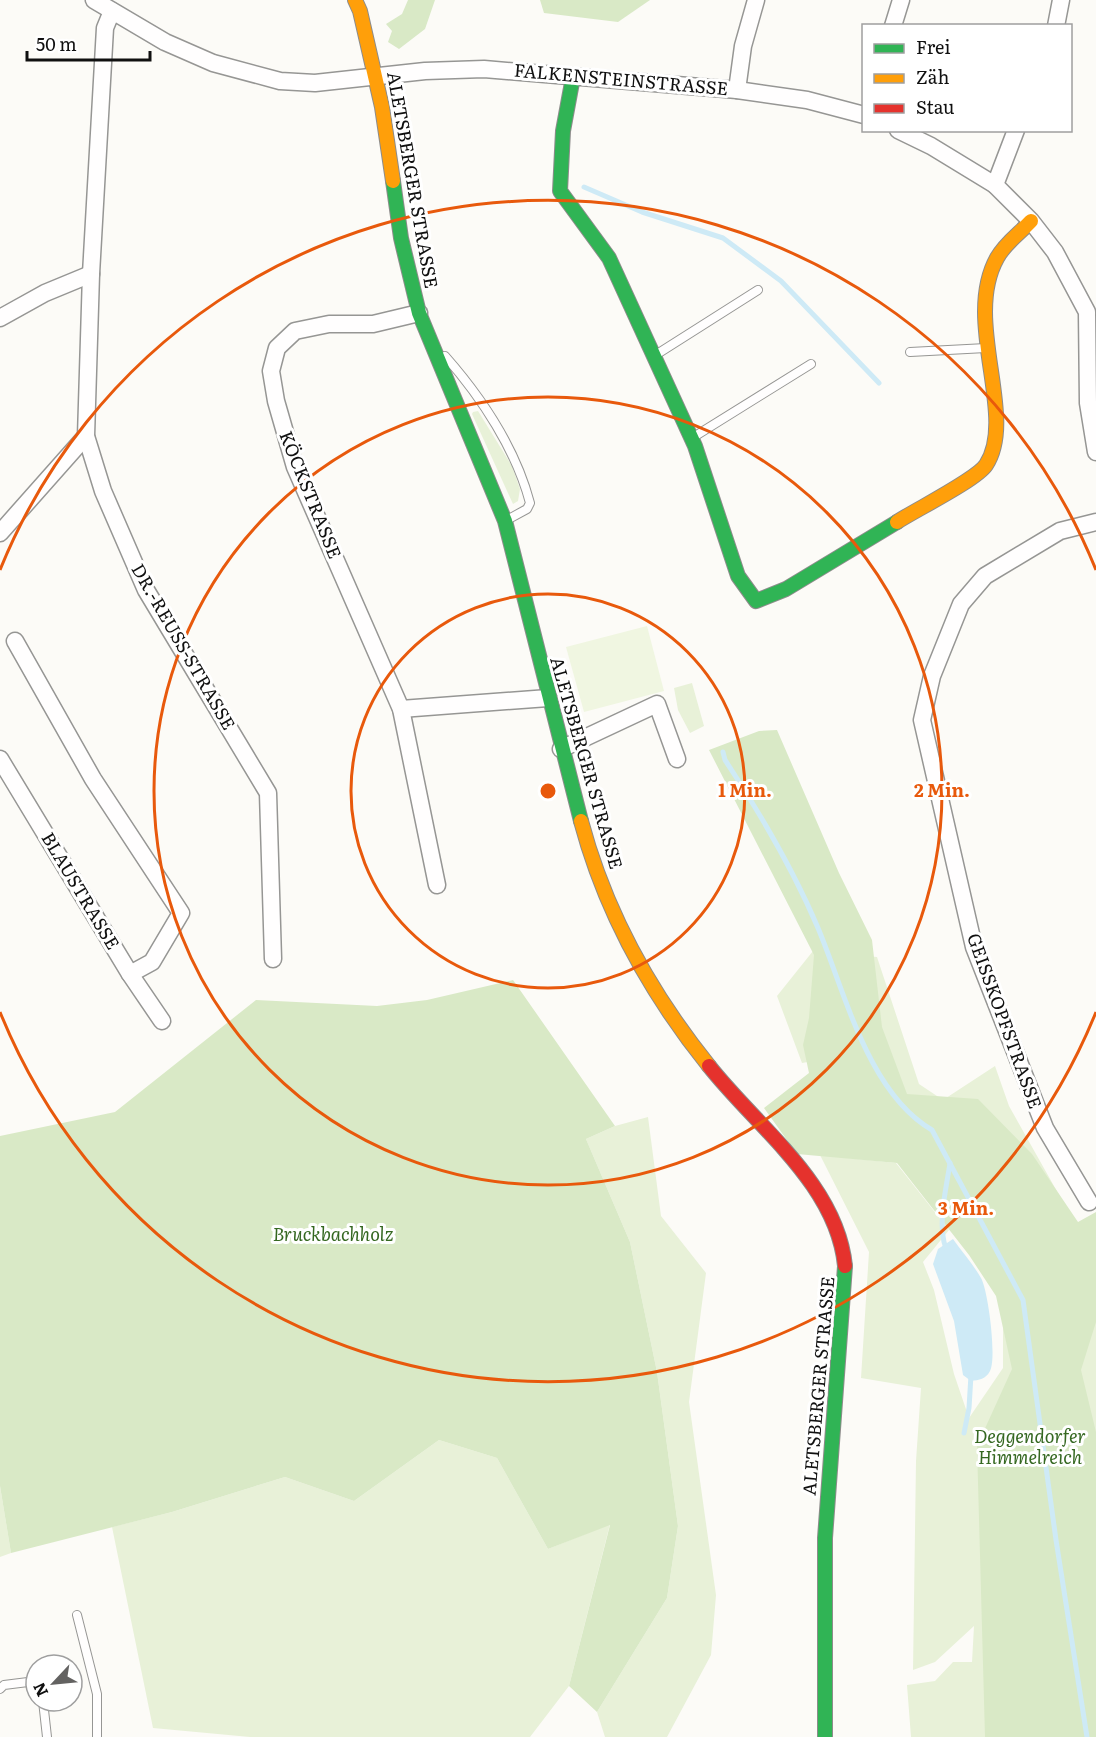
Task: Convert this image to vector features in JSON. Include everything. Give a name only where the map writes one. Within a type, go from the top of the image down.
[{"type":"street","name":"FALKENSTEINSTRASSE","points":[[94,0],[165,42],[213,63],[279,81],[315,83],[425,71],[484,69],[737,90],[807,100],[862,114]]},
{"type":"street","name":"ALETSBERGER STRASSE","points":[[355,0],[360,11],[376,78],[401,238],[418,313],[505,521],[561,749],[600,880],[638,962],[677,1026],[729,1093],[803,1172],[827,1207],[843,1245],[846,1277],[825,1538],[825,1737]]},
{"type":"street","points":[[737,90],[743,46],[756,0]]},
{"type":"street","points":[[894,24],[901,0]]},
{"type":"street","points":[[1056,24],[1061,0]]},
{"type":"street","name":"DR.-REUSS-STRASSE","points":[[112,11],[105,28],[91,274],[86,436],[103,491],[146,590],[268,794],[273,959]]},
{"type":"street","points":[[573,77],[563,131],[560,191],[609,258],[691,438],[738,576],[756,601],[786,589],[969,478],[986,465],[994,420],[994,390],[987,348],[985,295],[996,259],[1030,221]]},
{"type":"street","points":[[902,132],[931,146],[995,185],[1030,221],[1055,252],[1091,308],[1088,403],[1096,452]]},
{"type":"street","points":[[995,185],[1015,132]]},
{"type":"street","points":[[0,318],[45,293],[91,274]]},
{"type":"street","name":"KÖCKSTRASSE","points":[[418,313],[373,324],[328,324],[295,331],[277,348],[271,371],[276,401],[295,467],[400,709],[437,885]]},
{"type":"street","points":[[0,533],[86,436]]},
{"type":"street","name":"GEISSKOPFSTRASSE","points":[[1089,1202],[1045,1128],[974,947],[922,720],[932,676],[961,604],[985,576],[1060,531],[1096,522]]},
{"type":"street","points":[[15,641],[93,780],[181,913],[152,962],[130,974]]},
{"type":"street","points":[[400,709],[548,698]]},
{"type":"street","points":[[561,749],[657,704],[677,759]]},
{"type":"street","name":"BLAUSTRASSE","points":[[0,759],[130,974],[162,1021]]},
{"type":"lane","points":[[654,356],[758,291]]},
{"type":"lane","points":[[430,339],[466,379],[521,470],[530,504],[527,509],[505,521]]},
{"type":"lane","points":[[910,352],[987,348]]},
{"type":"lane","points":[[691,438],[811,364]]},
{"type":"lane","points":[[77,1615],[97,1694],[97,1737]]},
{"type":"lane","points":[[0,1689],[4,1685],[24,1682]]},
{"type":"lane","points":[[45,1713],[48,1737]]},
{"type":"green space","points":[[408,0],[435,0],[425,29],[399,49],[388,42],[392,31],[386,24],[402,14]]},
{"type":"green space","points":[[540,0],[650,0],[618,22],[544,13]]},
{"type":"green space","points":[[478,411],[512,466],[520,489],[518,501],[513,504],[472,414]]},
{"type":"green space","points":[[647,626],[664,691],[584,712],[566,647]]},
{"type":"green space","points":[[692,683],[704,726],[690,733],[678,710],[674,688]]},
{"type":"green space","name":"Deggendorfer Himmelreich","points":[[777,730],[839,873],[872,940],[882,1027],[907,1094],[978,1099],[1032,1154],[1078,1222],[1096,1212],[1096,1322],[1081,1370],[1096,1432],[1096,1737],[985,1737],[977,1446],[1012,1369],[996,1296],[969,1255],[897,1163],[797,1154],[764,1108],[809,1073],[803,1045],[809,1018],[814,955],[709,750],[759,731]]},
{"type":"green space","name":"Deggendorfer Himmelreich","points":[[813,951],[877,957],[919,1084],[943,1100],[995,1066],[1009,1106],[1090,1250],[1096,1247],[1096,1737],[911,1737],[907,1685],[935,1681],[953,1662],[972,1662],[974,1626],[935,1662],[913,1670],[916,1461],[921,1388],[861,1378],[869,1252],[820,1155],[896,1163],[949,1230],[923,1262],[934,1290],[954,1374],[969,1418],[1003,1368],[1003,1294],[842,1056],[802,1063],[777,996]]},
{"type":"green space","name":"Bruckbachholz","points":[[513,980],[615,1126],[586,1139],[630,1242],[657,1372],[678,1526],[667,1598],[597,1712],[569,1686],[610,1525],[548,1549],[497,1458],[439,1440],[354,1501],[285,1477],[172,1512],[11,1553],[0,1486],[0,1136],[115,1112],[256,1000],[377,1006],[427,1000]]},
{"type":"green space","points":[[648,1117],[661,1216],[706,1273],[689,1402],[716,1595],[711,1655],[667,1737],[605,1737],[597,1712],[667,1598],[678,1526],[657,1372],[630,1242],[586,1139],[615,1126]]},
{"type":"green space","points":[[439,1440],[497,1458],[548,1549],[610,1524],[569,1686],[530,1737],[250,1737],[153,1728],[112,1527],[172,1512],[285,1477],[354,1501]]},
{"type":"green space","points":[[0,1486],[11,1553],[0,1557]]},
{"type":"water","points":[[953,1239],[981,1278],[989,1309],[992,1364],[986,1376],[974,1381],[963,1375],[954,1321],[933,1264],[938,1249]]},
{"type":"waterway","points":[[584,187],[642,212],[723,238],[781,281],[879,383]]},
{"type":"waterway","points":[[723,752],[725,760],[798,884],[818,928],[861,1039],[875,1067],[891,1092],[910,1113],[932,1130],[1023,1300],[1056,1540],[1087,1737]]},
{"type":"waterway","points":[[946,1249],[942,1218],[950,1163]]},
{"type":"waterway","points":[[964,1433],[969,1408],[971,1375]]},
{"type":"traffic: fast","points":[[573,77],[563,131],[560,191],[609,258],[695,446],[738,576],[756,601],[786,589],[897,522]]},
{"type":"traffic: fast","points":[[393,181],[401,238],[419,313],[505,521],[581,821]]},
{"type":"traffic: fast","points":[[825,1737],[825,1538],[845,1266]]},
{"type":"traffic: slow","points":[[355,0],[360,11],[382,107],[393,181]]},
{"type":"traffic: slow","points":[[897,522],[970,479],[986,465],[994,445],[996,421],[985,310],[988,283],[1000,253],[1031,221]]},
{"type":"traffic: slow","points":[[581,821],[603,887],[632,950],[668,1010],[709,1066]]},
{"type":"traffic: jam","points":[[709,1066],[792,1158],[811,1183],[827,1209],[839,1236],[845,1266]]}]
